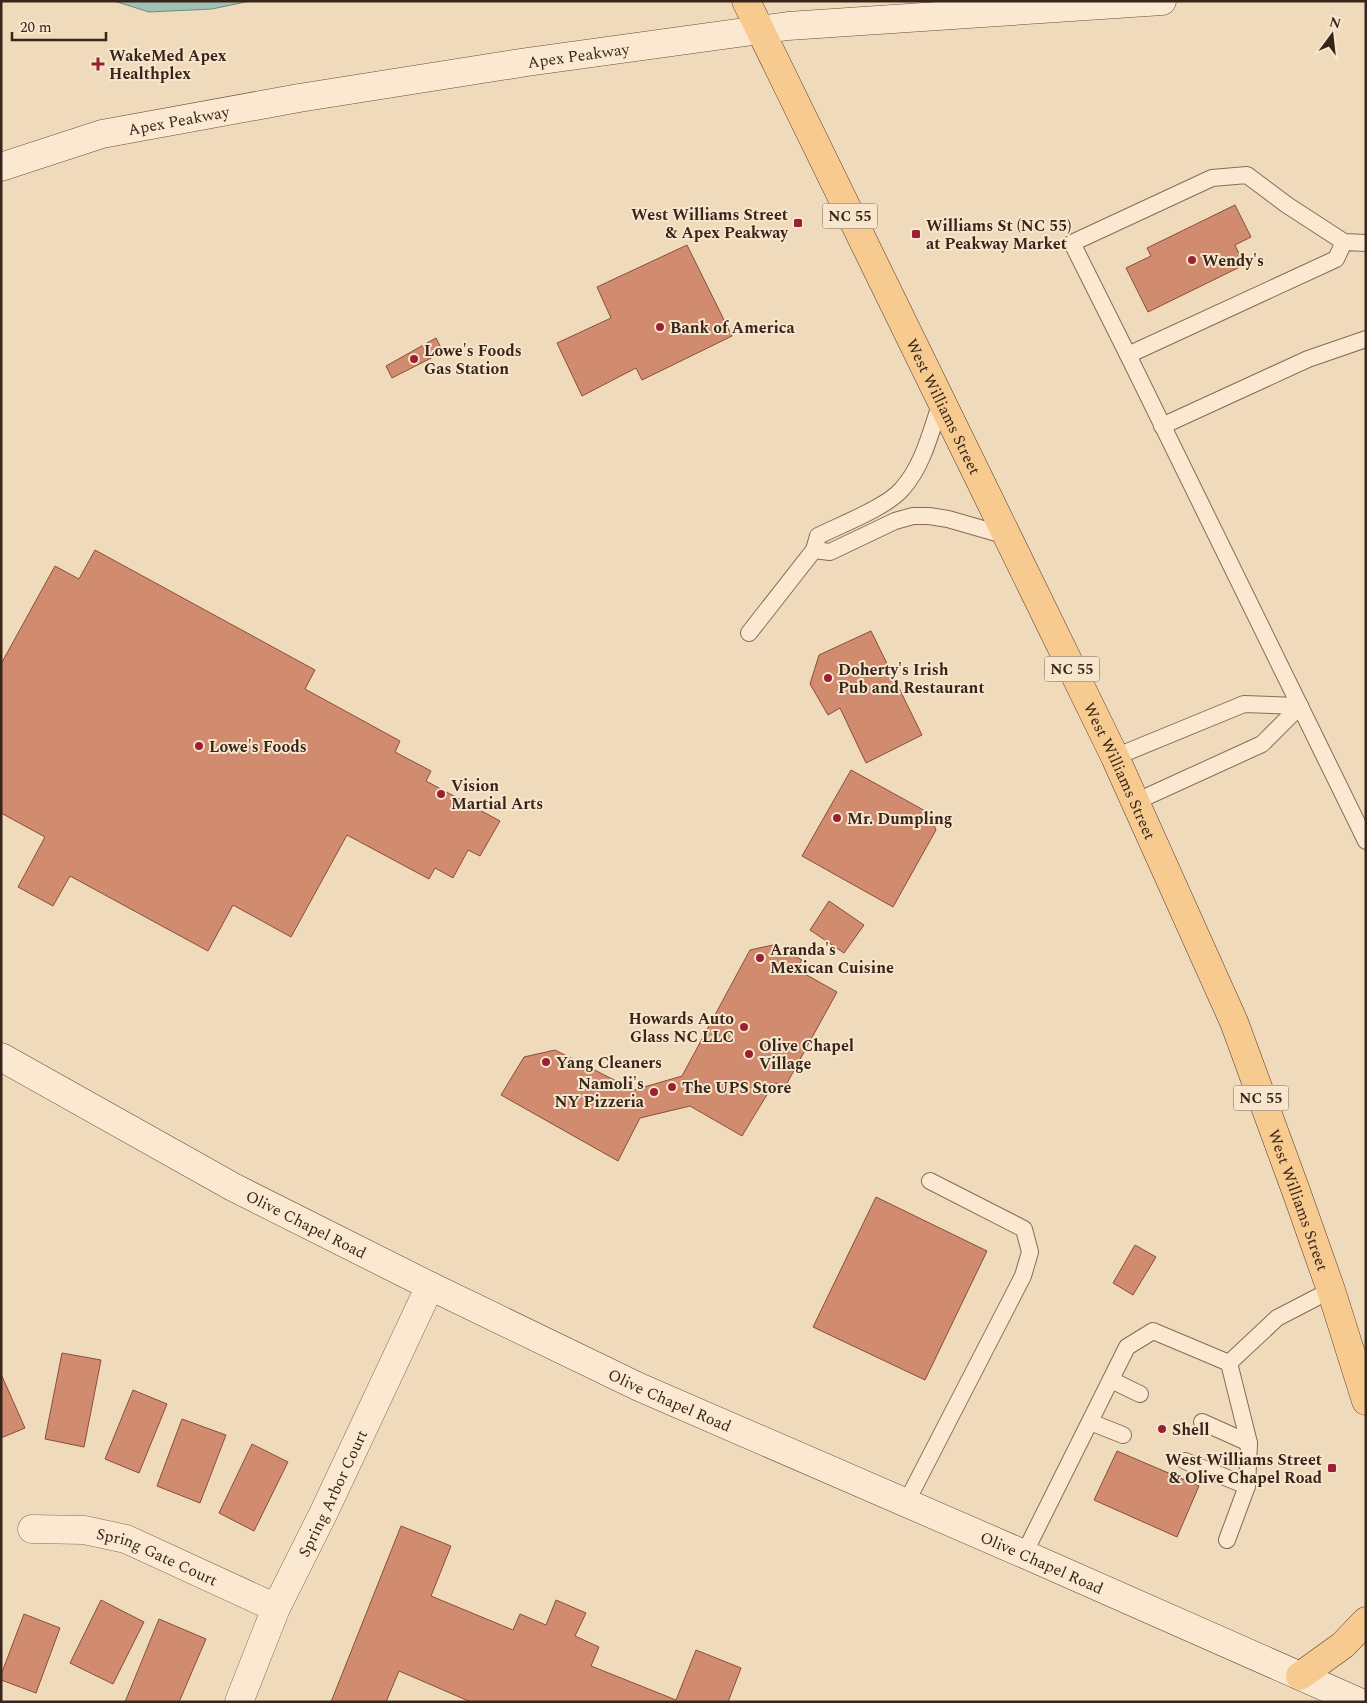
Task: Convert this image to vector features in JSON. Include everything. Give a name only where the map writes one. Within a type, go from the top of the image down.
[{"type":"main road","name":"West Williams Street","points":[[746,1],[1115,757],[1234,1022],[1331,1290],[1366,1401]]},
{"type":"main road","name":"Apex Peakway","points":[[1,167],[102,134],[299,98],[527,62],[788,26],[1162,1]]},
{"type":"main road","name":"Olive Chapel Road","points":[[1,1058],[233,1187],[430,1286],[639,1387],[1359,1702]]},
{"type":"main road","name":"Spring Arbor Court","points":[[239,1702],[276,1608],[324,1512],[430,1286]]},
{"type":"main road","name":"Spring Gate Court","points":[[32,1529],[84,1530],[126,1539],[276,1608]]},
{"type":"main road","points":[[1300,1676],[1343,1645],[1366,1621]]},
{"type":"lane","points":[[1366,243],[1344,242],[1287,205],[1247,175],[1212,178],[1072,243],[1366,841]]},
{"type":"lane","points":[[1128,355],[1336,258],[1344,242]]},
{"type":"lane","points":[[1162,426],[1308,359],[1366,339]]},
{"type":"lane","points":[[749,633],[814,550],[818,536],[887,502],[901,491],[912,477],[921,458],[941,402]]},
{"type":"lane","points":[[814,550],[830,552],[895,521],[913,516],[948,519],[1007,536]]},
{"type":"lane","points":[[1115,757],[1244,704],[1300,706]]},
{"type":"lane","points":[[1135,802],[1262,744],[1300,706]]},
{"type":"lane","points":[[906,1503],[1024,1276],[1030,1252],[1024,1229],[930,1181]]},
{"type":"lane","points":[[1229,1363],[1277,1318],[1331,1290]]},
{"type":"lane","points":[[1024,1554],[1127,1347],[1153,1331],[1229,1363]]},
{"type":"lane","points":[[1227,1540],[1247,1486],[1249,1443],[1229,1363]]},
{"type":"lane","points":[[1111,1380],[1140,1394]]},
{"type":"lane","points":[[1090,1422],[1123,1435]]},
{"type":"lane","points":[[1202,1422],[1249,1443]]},
{"type":"lane","points":[[1185,1461],[1247,1486]]},
{"type":"shaded area","points":[[114,1],[250,1],[212,9],[149,12]]},
{"type":"building","name":"Wendy's","points":[[1235,205],[1251,237],[1235,245],[1244,265],[1148,312],[1126,268],[1151,256],[1147,248]]},
{"type":"building","name":"Bank of America","points":[[687,245],[732,336],[642,380],[636,368],[582,396],[557,343],[611,318],[597,287]]},
{"type":"building","name":"Lowe's Foods Gas Station","points":[[436,338],[443,352],[392,378],[386,366]]},
{"type":"building","name":"Lowe's Foods","points":[[95,550],[315,670],[305,689],[400,741],[395,752],[431,771],[426,781],[500,821],[480,856],[468,850],[453,878],[435,868],[429,879],[347,835],[291,937],[233,905],[208,951],[70,876],[53,906],[18,887],[45,837],[1,813],[1,664],[55,566],[79,579]]},
{"type":"building","points":[[871,631],[922,735],[866,763],[840,708],[828,715],[810,684],[819,655]]},
{"type":"building","points":[[851,770],[929,813],[936,830],[893,907],[802,856]]},
{"type":"building","points":[[829,901],[864,925],[844,953],[810,930]]},
{"type":"building","name":"Olive Chapel Village","points":[[773,945],[802,960],[796,969],[837,992],[786,1085],[774,1083],[742,1136],[690,1106],[640,1118],[618,1161],[501,1095],[524,1057],[555,1050],[634,1090],[682,1076],[750,950]]},
{"type":"building","points":[[876,1197],[987,1251],[925,1380],[813,1327]]},
{"type":"building","points":[[1135,1245],[1156,1257],[1133,1295],[1113,1283]]},
{"type":"building","points":[[62,1353],[101,1360],[84,1447],[45,1439]]},
{"type":"building","points":[[1,1374],[25,1428],[1,1438]]},
{"type":"building","points":[[133,1390],[167,1404],[139,1473],[105,1459]]},
{"type":"building","points":[[182,1419],[226,1435],[200,1503],[157,1486]]},
{"type":"building","points":[[252,1444],[288,1462],[254,1531],[219,1513]]},
{"type":"building","points":[[1117,1451],[1199,1486],[1177,1537],[1094,1500]]},
{"type":"building","points":[[401,1526],[451,1546],[431,1596],[513,1630],[520,1614],[546,1625],[556,1600],[586,1613],[575,1636],[599,1647],[591,1666],[676,1700],[696,1650],[741,1668],[728,1702],[471,1702],[399,1671],[386,1702],[331,1702]]},
{"type":"building","points":[[101,1600],[144,1622],[113,1684],[70,1663]]},
{"type":"building","points":[[24,1614],[60,1628],[36,1693],[1,1680],[1,1675]]},
{"type":"building","points":[[159,1619],[206,1639],[179,1702],[125,1702]]},
{"type":"place","name":"WakeMed Apex Healthplex","points":[[98,64]]},
{"type":"place","name":"West Williams Street & Apex Peakway","points":[[798,223]]},
{"type":"place","name":"Williams St (NC 55) at Peakway Market","points":[[916,234]]},
{"type":"place","name":"Wendy's","points":[[1192,260]]},
{"type":"place","name":"Bank of America","points":[[660,327]]},
{"type":"place","name":"Lowe's Foods Gas Station","points":[[414,359]]},
{"type":"place","name":"Doherty's Irish Pub and Restaurant","points":[[828,678]]},
{"type":"place","name":"Lowe's Foods","points":[[199,746]]},
{"type":"place","name":"Vision Martial Arts","points":[[441,794]]},
{"type":"place","name":"Mr. Dumpling","points":[[837,818]]},
{"type":"place","name":"Aranda's Mexican Cuisine","points":[[760,958]]},
{"type":"place","name":"Howards Auto Glass NC LLC","points":[[744,1027]]},
{"type":"place","name":"Olive Chapel Village","points":[[749,1054]]},
{"type":"place","name":"Yang Cleaners","points":[[546,1062]]},
{"type":"place","name":"The UPS Store","points":[[672,1087]]},
{"type":"place","name":"Namoli's NY Pizzeria","points":[[654,1092]]},
{"type":"place","name":"Shell","points":[[1162,1429]]},
{"type":"place","name":"West Williams Street & Olive Chapel Road","points":[[1332,1468]]}]
